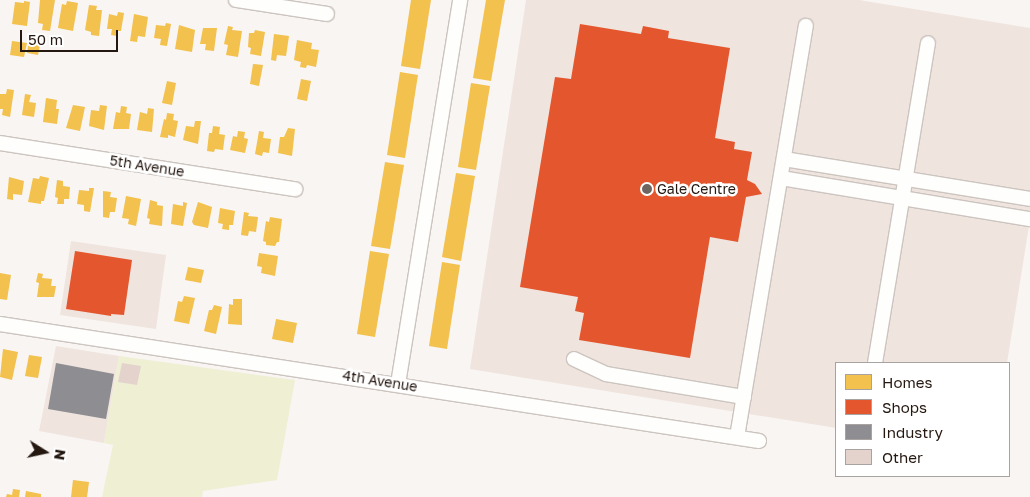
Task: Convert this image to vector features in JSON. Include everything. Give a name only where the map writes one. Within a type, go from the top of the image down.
[{"type":"street","points":[[236,0],[327,14]]},
{"type":"street","points":[[398,384],[460,0]]},
{"type":"street","points":[[737,437],[806,26]]},
{"type":"street","points":[[875,362],[928,43]]},
{"type":"street","name":"5th Avenue","points":[[0,143],[295,190]]},
{"type":"street","points":[[784,159],[1030,199]]},
{"type":"street","points":[[781,178],[1030,219]]},
{"type":"street","name":"4th Avenue","points":[[0,324],[759,441]]},
{"type":"street","points":[[574,359],[606,374],[744,397]]},
{"type":"shaded area","points":[[526,0],[859,0],[1030,28],[1030,220],[1007,362],[835,362],[835,428],[470,369]]},
{"type":"shaded area","points":[[71,241],[166,255],[156,329],[60,315]]},
{"type":"shaded area","points":[[56,346],[119,356],[104,443],[39,431]]},
{"type":"green space","points":[[119,356],[295,380],[277,480],[203,491],[202,497],[102,497],[113,445],[104,443]]},
{"type":"building: Homes","points":[[40,0],[55,0],[50,31],[42,30],[43,24],[38,23]]},
{"type":"building: Homes","points":[[411,0],[431,0],[420,69],[401,66]]},
{"type":"building: Homes","points":[[486,0],[505,0],[491,81],[473,78]]},
{"type":"building: Homes","points":[[24,1],[30,2],[27,26],[12,24],[15,2],[24,3]]},
{"type":"building: Homes","points":[[67,1],[78,3],[73,31],[58,28],[62,4],[66,5]]},
{"type":"building: Homes","points":[[89,5],[97,6],[96,10],[102,10],[99,36],[91,35],[91,32],[85,30]]},
{"type":"building: Homes","points":[[118,12],[124,13],[121,31],[118,31],[117,36],[111,35],[112,29],[107,29],[109,14],[117,16]]},
{"type":"building: Homes","points":[[134,14],[148,17],[145,37],[138,36],[137,42],[130,41]]},
{"type":"building: Homes","points":[[166,23],[171,24],[167,46],[160,45],[161,39],[154,38],[156,25],[165,26]]},
{"type":"building: Homes","points":[[179,25],[195,30],[192,52],[175,49]]},
{"type":"building: Homes","points":[[228,26],[233,27],[232,30],[242,31],[238,57],[226,55],[228,45],[224,44]]},
{"type":"building: Homes","points":[[203,28],[217,28],[214,51],[205,50],[206,44],[200,44]]},
{"type":"building: Homes","points":[[255,30],[265,32],[261,56],[250,54],[251,48],[248,47],[249,33],[254,33]]},
{"type":"building: Homes","points":[[30,34],[42,36],[38,55],[27,53]]},
{"type":"building: Homes","points":[[274,34],[289,36],[286,56],[277,55],[276,61],[271,60]]},
{"type":"building: Homes","points":[[297,40],[312,43],[311,49],[319,50],[316,67],[307,65],[306,68],[300,67],[301,62],[294,60]]},
{"type":"building: Homes","points":[[12,41],[27,43],[24,57],[10,55]]},
{"type":"building: Homes","points":[[253,64],[263,65],[259,86],[250,84]]},
{"type":"building: Homes","points":[[400,72],[418,75],[405,158],[387,155]]},
{"type":"building: Homes","points":[[301,79],[311,81],[307,101],[297,99]]},
{"type":"building: Homes","points":[[167,81],[176,83],[172,105],[162,103]]},
{"type":"building: Homes","points":[[471,83],[490,86],[476,170],[458,167]]},
{"type":"building: Homes","points":[[7,89],[14,90],[10,117],[2,115],[3,109],[0,109],[0,94],[6,94]]},
{"type":"building: Homes","points":[[25,94],[31,95],[29,102],[36,103],[34,117],[22,115]]},
{"type":"building: Homes","points":[[46,98],[57,100],[56,109],[59,109],[57,124],[43,122]]},
{"type":"building: Homes","points":[[73,105],[85,107],[80,131],[66,128]]},
{"type":"building: Homes","points":[[100,105],[107,106],[104,130],[89,126],[91,110],[99,111]]},
{"type":"building: Homes","points":[[121,106],[127,107],[126,113],[131,114],[129,129],[113,129],[116,112],[120,113]]},
{"type":"building: Homes","points":[[148,108],[154,109],[152,132],[137,130],[140,112],[147,114]]},
{"type":"building: Homes","points":[[167,113],[174,114],[173,120],[178,121],[175,137],[168,135],[168,138],[160,137]]},
{"type":"building: Homes","points":[[195,121],[201,121],[198,144],[183,140],[186,126],[194,127]]},
{"type":"building: Homes","points":[[213,126],[220,127],[219,134],[225,135],[223,150],[215,149],[214,152],[207,151],[209,133],[212,133]]},
{"type":"building: Homes","points":[[288,128],[295,129],[292,156],[278,153],[280,137],[284,137]]},
{"type":"building: Homes","points":[[238,131],[245,132],[244,138],[248,139],[245,153],[230,150],[233,136],[237,137]]},
{"type":"building: Homes","points":[[259,131],[264,132],[263,138],[271,139],[269,153],[263,152],[262,156],[255,154]]},
{"type":"building: Homes","points":[[385,162],[404,165],[390,249],[371,246]]},
{"type":"building: Homes","points":[[456,173],[475,176],[461,261],[442,257]]},
{"type":"building: Homes","points":[[40,176],[49,178],[44,201],[41,201],[41,204],[28,202],[33,178],[39,179]]},
{"type":"building: Homes","points":[[9,177],[24,181],[22,195],[13,194],[13,200],[7,199]]},
{"type":"building: Homes","points":[[57,180],[63,181],[63,186],[70,187],[69,199],[64,199],[64,204],[57,204],[58,198],[55,197]]},
{"type":"building: Homes","points":[[89,188],[94,188],[90,212],[84,211],[84,205],[77,204],[79,190],[89,191]]},
{"type":"building: Homes","points":[[103,191],[111,192],[110,197],[117,198],[115,212],[110,212],[109,218],[103,217]]},
{"type":"building: Homes","points":[[126,196],[141,199],[136,226],[128,224],[129,219],[122,218]]},
{"type":"building: Homes","points":[[150,200],[157,202],[157,205],[163,206],[162,226],[149,224],[150,219],[147,218]]},
{"type":"building: Homes","points":[[183,202],[187,203],[183,226],[171,224],[173,204],[183,206]]},
{"type":"building: Homes","points":[[198,202],[212,207],[208,228],[194,225],[192,222]]},
{"type":"building: Homes","points":[[220,208],[235,211],[233,225],[229,225],[229,230],[222,229],[223,224],[218,223]]},
{"type":"building: Homes","points":[[244,212],[249,213],[248,216],[258,217],[256,232],[249,231],[248,236],[241,235]]},
{"type":"building: Homes","points":[[270,217],[282,219],[279,242],[275,246],[266,245],[266,242],[263,241],[266,221],[269,222]]},
{"type":"building: Homes","points":[[370,251],[389,254],[375,337],[357,334]]},
{"type":"building: Homes","points":[[259,253],[278,256],[275,276],[261,273],[262,267],[257,266]]},
{"type":"building: Homes","points":[[442,262],[460,265],[447,349],[429,346]]},
{"type":"building: Homes","points":[[188,267],[204,270],[201,283],[185,280]]},
{"type":"building: Homes","points":[[0,273],[11,275],[7,300],[0,299]]},
{"type":"building: Homes","points":[[38,273],[43,274],[42,278],[52,279],[51,286],[56,286],[54,297],[37,297],[39,283],[36,282]]},
{"type":"building: Homes","points":[[184,296],[195,298],[189,324],[174,321],[178,301],[182,302]]},
{"type":"building: Homes","points":[[233,299],[242,299],[242,325],[228,324],[229,304],[233,305]]},
{"type":"building: Homes","points":[[214,305],[222,307],[216,334],[204,331],[209,310],[212,310]]},
{"type":"building: Homes","points":[[276,319],[297,323],[293,343],[272,339]]},
{"type":"building: Homes","points":[[3,349],[18,352],[12,380],[0,377]]},
{"type":"building: Homes","points":[[29,355],[42,357],[38,378],[25,376]]},
{"type":"building: Homes","points":[[73,480],[89,482],[87,497],[71,497]]},
{"type":"building: Homes","points":[[13,489],[20,490],[19,497],[6,497],[7,494],[12,495]]},
{"type":"building: Homes","points":[[26,491],[41,494],[41,497],[25,497]]},
{"type":"building: Shops","name":"Gale Centre","points":[[580,24],[641,34],[643,26],[669,31],[668,38],[730,48],[715,138],[735,142],[734,149],[752,152],[747,180],[755,184],[762,194],[746,197],[738,242],[710,237],[690,358],[579,340],[584,313],[575,311],[578,297],[520,287],[555,77],[571,79]]},
{"type":"building: Shops","points":[[75,251],[132,260],[124,315],[111,314],[111,316],[66,309]]},
{"type":"building: Industry","points":[[56,363],[114,374],[106,419],[48,409]]},
{"type":"building: Other","points":[[122,363],[141,366],[137,385],[118,382]]},
{"type":"place","name":"Gale Centre","points":[[647,189]]}]
